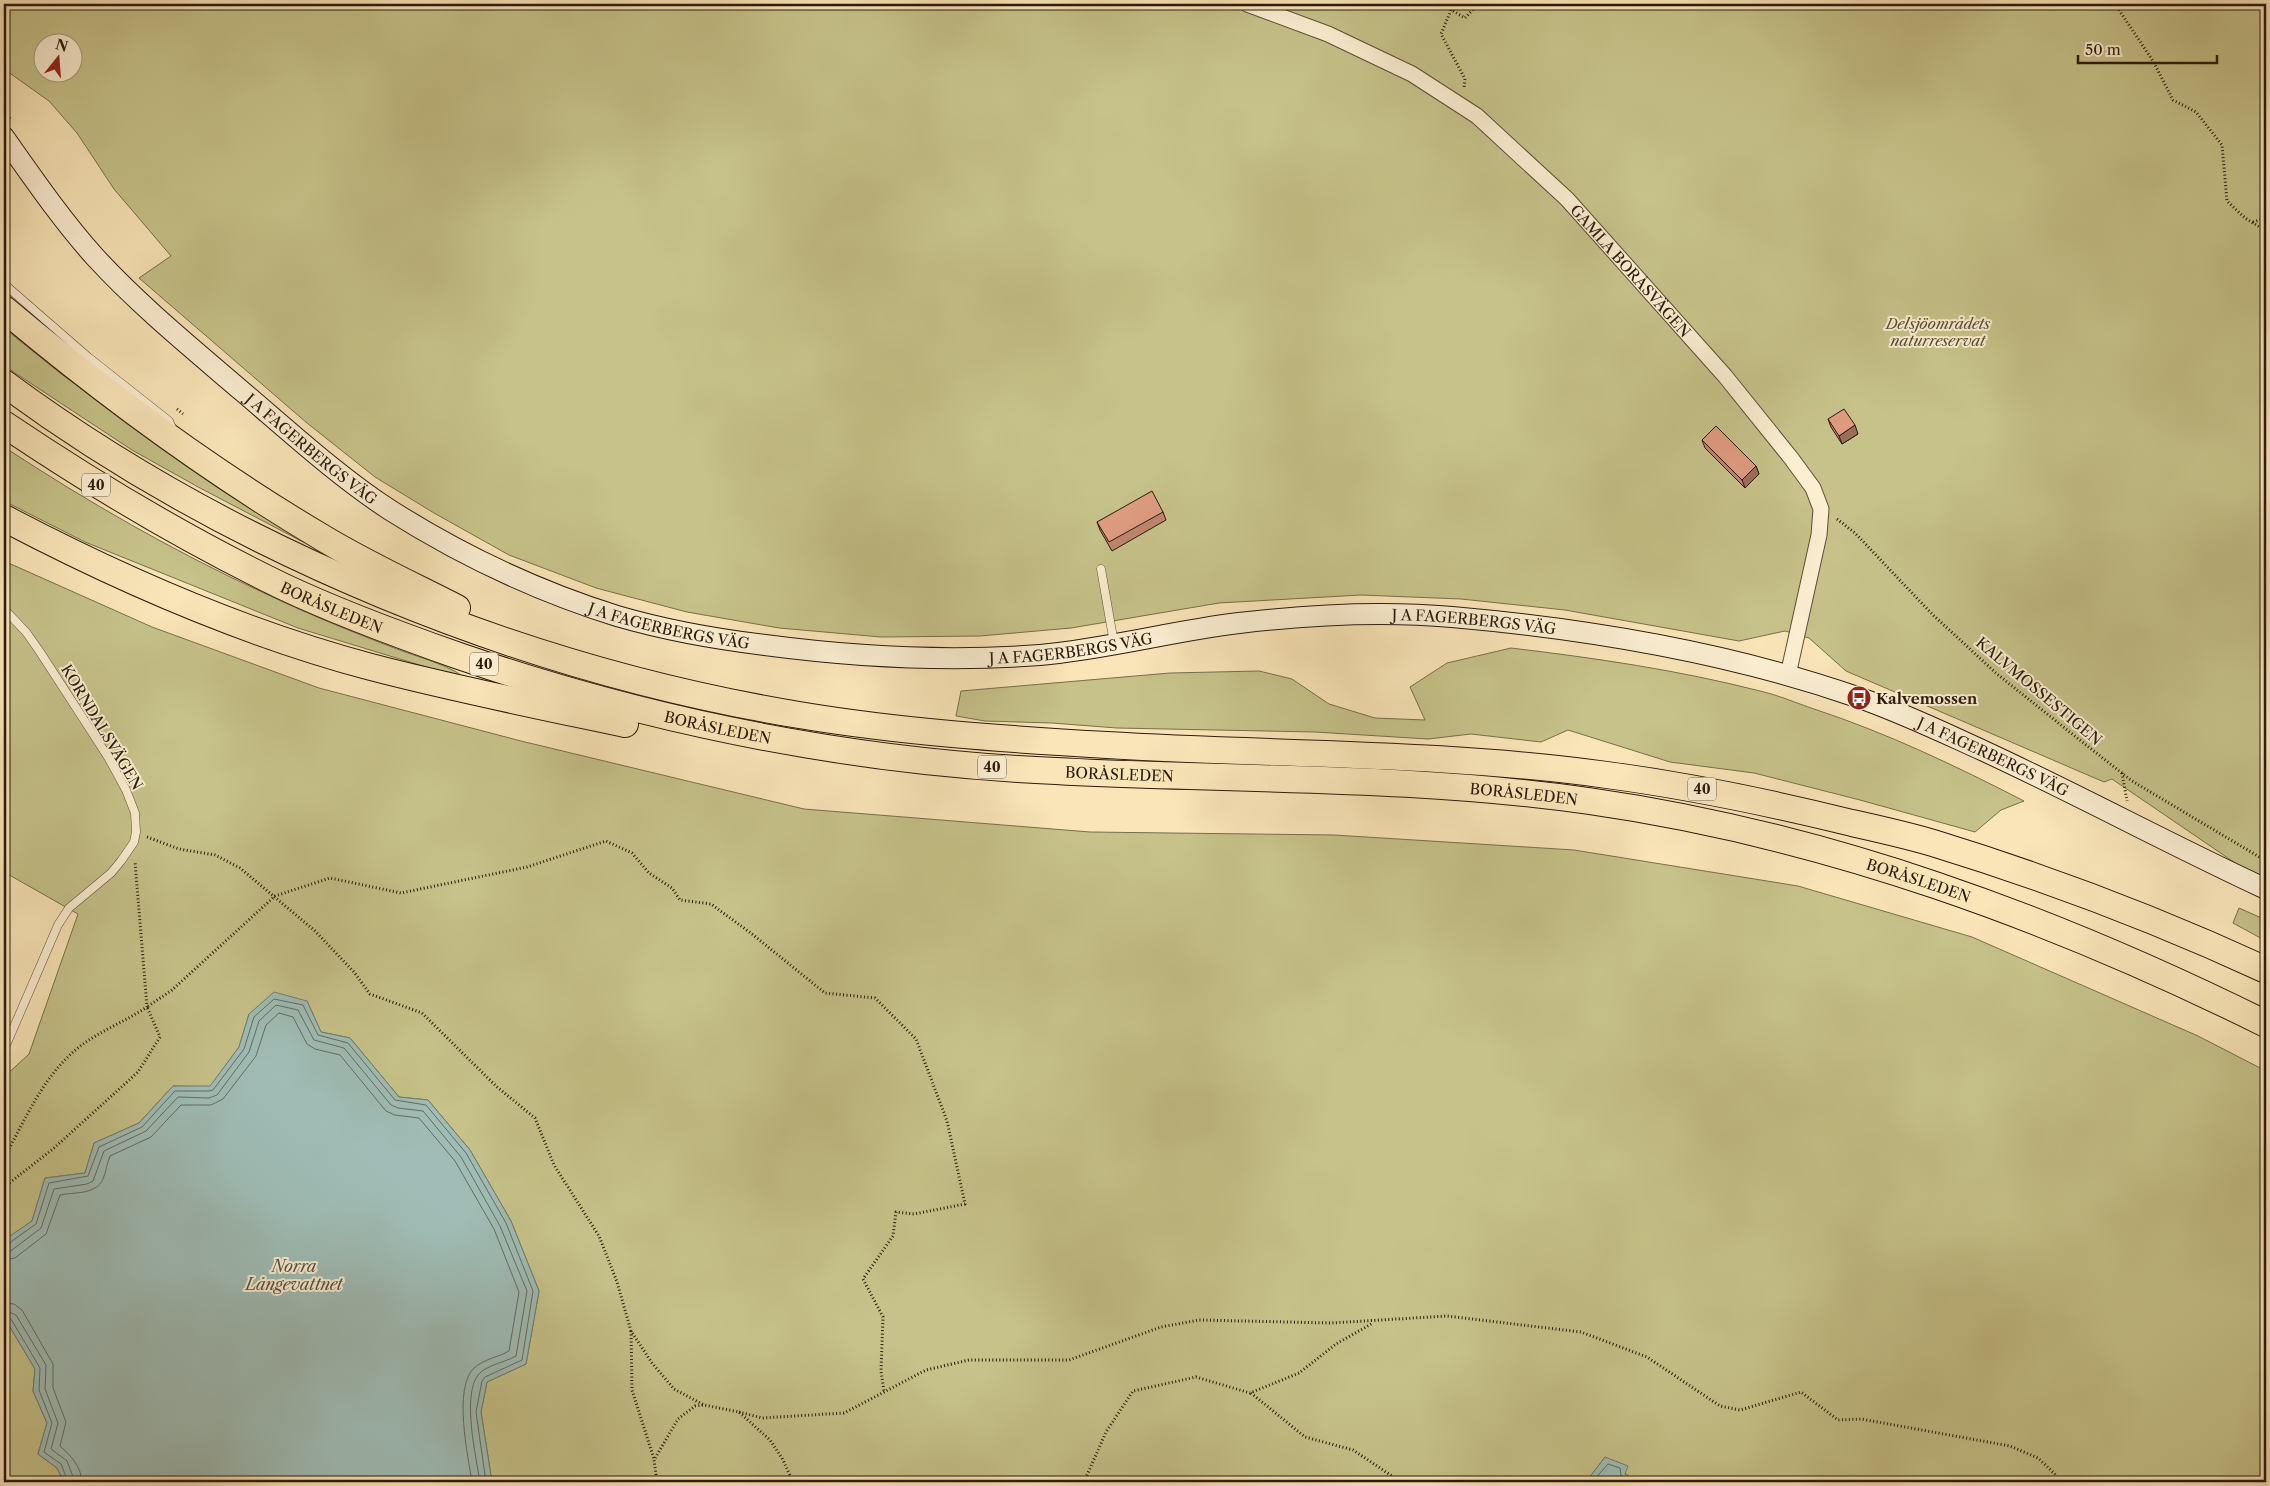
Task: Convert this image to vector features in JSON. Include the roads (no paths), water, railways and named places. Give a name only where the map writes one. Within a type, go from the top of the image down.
[{"type":"highway","points":[[4,309],[110,395],[179,445],[323,538],[553,657]]},
{"type":"highway","name":"BORÅSLEDEN","points":[[4,383],[41,411],[171,492],[294,555],[446,620],[553,657],[700,696],[796,715],[876,727],[1111,746],[1272,751],[1502,764],[1602,774],[1701,789],[1927,841],[2116,906],[2208,943],[2266,970]]},
{"type":"highway","name":"BORÅSLEDEN","points":[[4,424],[99,486],[192,540],[284,587],[377,627],[498,669],[591,698],[665,717],[792,743],[891,757],[1015,769],[1404,784],[1504,791],[1591,802],[1682,818],[1771,836],[1850,857],[2016,913],[2172,979],[2266,1024]]},
{"type":"highway","points":[[4,518],[135,583],[211,614],[280,639],[369,667],[474,692],[655,730],[792,743]]},
{"type":"street","name":"GAMLA BORÅSVÄGEN","points":[[1247,4],[1328,34],[1412,74],[1477,116],[1573,206],[1725,376],[1813,488],[1821,509],[1818,535],[1788,675]]},
{"type":"street","name":"J A FAGERBERGS VÄG","points":[[9,131],[53,207],[97,259],[153,315],[307,446],[386,508],[472,558],[539,588],[620,616],[720,639],[838,655],[951,658],[1044,654],[1239,624],[1339,615],[1444,616],[1566,630],[1615,638],[1692,651],[1788,675],[1860,698],[1923,723],[2025,770],[2192,855],[2266,889]]},
{"type":"lane","points":[[4,284],[88,356],[169,421],[179,445]]},
{"type":"lane","points":[[1101,569],[1114,643]]},
{"type":"lane","name":"KORNDALSVÄGEN","points":[[4,609],[26,632],[108,757],[126,790],[135,813],[136,832],[134,842],[110,874],[68,908],[58,925],[7,1043]]},
{"type":"water","name":"Norra Långevattnet","points":[[274,992],[307,1001],[321,1032],[350,1038],[399,1097],[428,1100],[470,1150],[511,1221],[539,1291],[526,1364],[487,1382],[481,1412],[492,1482],[64,1482],[57,1468],[38,1454],[47,1423],[33,1391],[35,1369],[7,1322],[4,1321],[4,1247],[7,1238],[32,1221],[45,1178],[85,1173],[94,1143],[139,1123],[173,1086],[210,1086],[239,1047],[249,1014]]},
{"type":"water","points":[[1605,1457],[1628,1466],[1625,1474],[1636,1482],[1586,1482]]},
{"type":"place","name":"Kalvemossen","points":[[1859,698]]},
{"type":"park label","name":"Delsjöområdets naturreservat","points":[[1938,332]]}]
